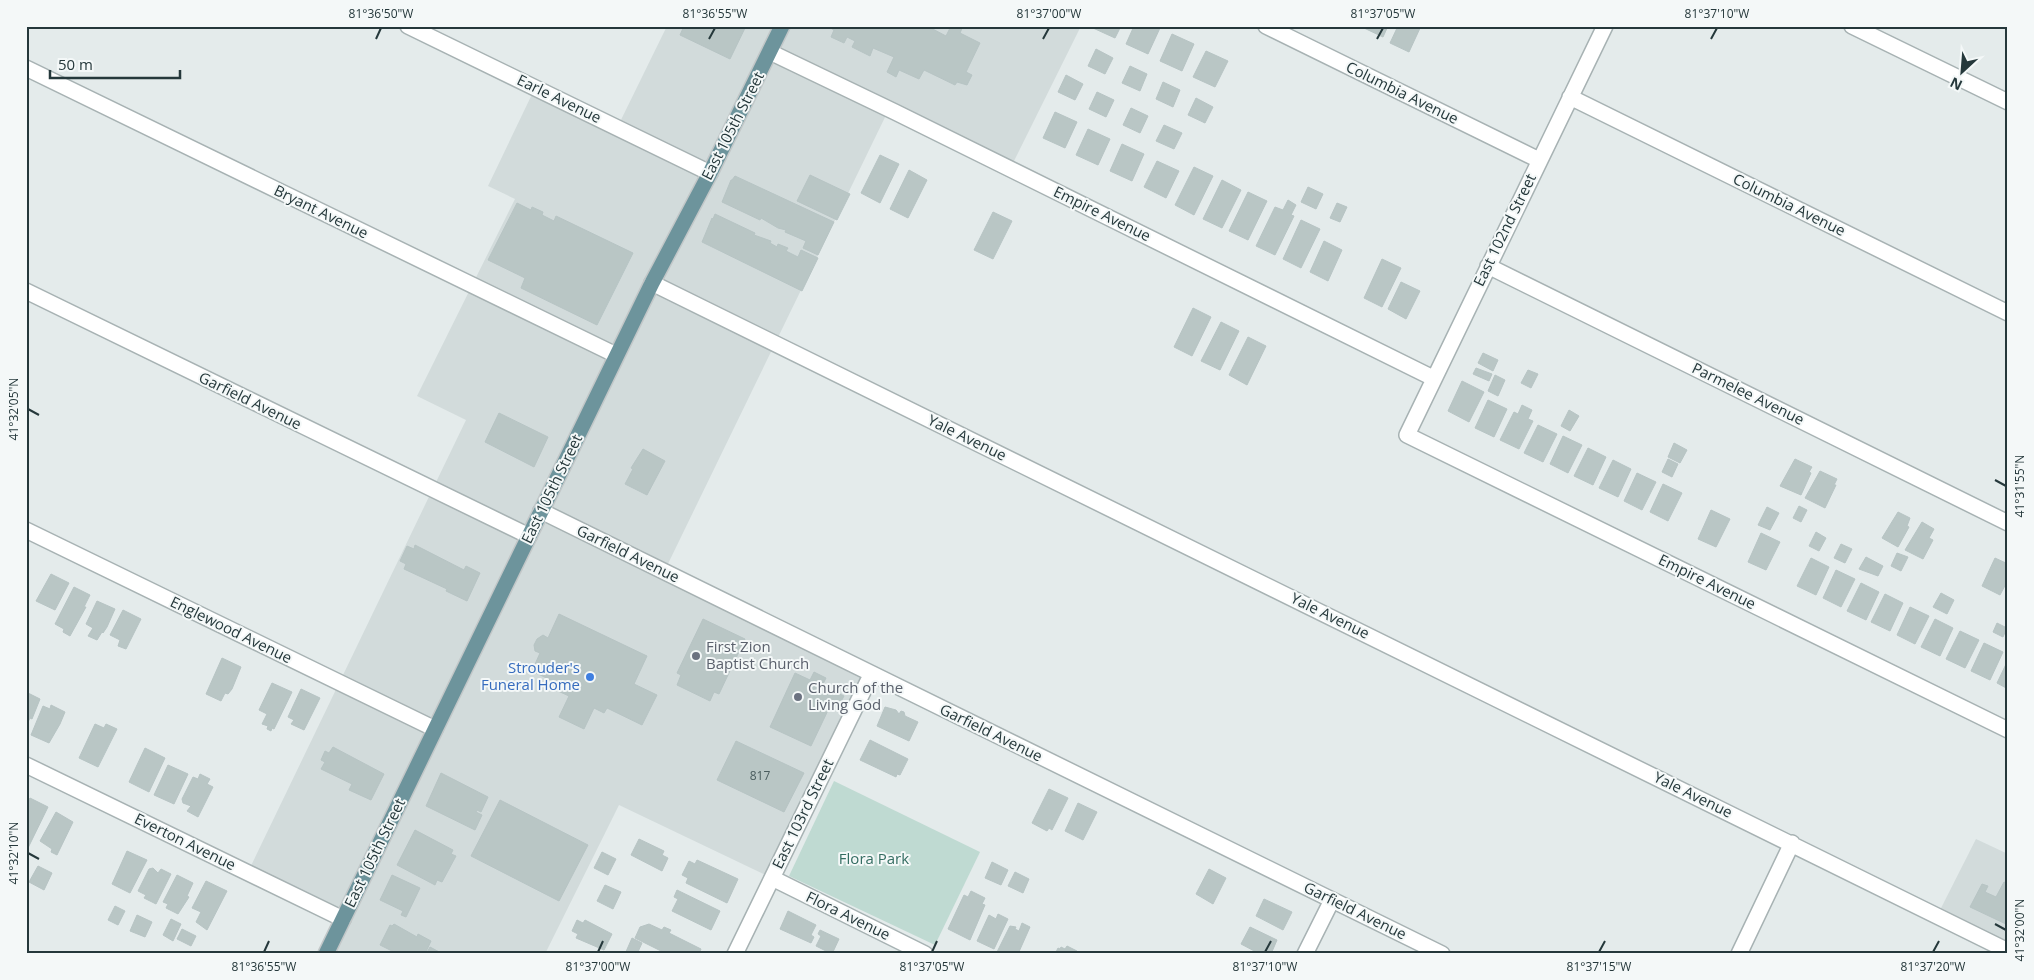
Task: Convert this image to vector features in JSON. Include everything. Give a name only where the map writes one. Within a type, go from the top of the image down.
[{"type":"main road","name":"East 105th Street","points":[[326,954],[616,355],[782,26]]},
{"type":"street","name":"Earle Avenue","points":[[408,26],[710,172]]},
{"type":"street","name":"Columbia Avenue","points":[[1266,26],[1539,160]]},
{"type":"street","name":"East 102nd Street","points":[[1407,435],[1605,26]]},
{"type":"street","points":[[1852,26],[2008,102]]},
{"type":"street","name":"Empire Avenue","points":[[770,52],[1433,378]]},
{"type":"street","name":"Bryant Avenue","points":[[26,68],[616,355]]},
{"type":"street","name":"Columbia Avenue","points":[[1570,97],[2008,313]]},
{"type":"street","name":"Parmelee Avenue","points":[[1488,266],[2008,523]]},
{"type":"street","name":"Yale Avenue","points":[[652,283],[2008,951]]},
{"type":"street","name":"Garfield Avenue","points":[[26,291],[529,536]]},
{"type":"street","name":"Empire Avenue","points":[[1407,435],[2008,730]]},
{"type":"street","name":"Garfield Avenue","points":[[541,511],[871,675],[1442,954]]},
{"type":"street","name":"Englewood Avenue","points":[[26,530],[435,729]]},
{"type":"street","name":"East 103rd Street","points":[[735,954],[871,675]]},
{"type":"street","name":"Everton Avenue","points":[[26,765],[343,919]]},
{"type":"street","points":[[1739,954],[1792,843]]},
{"type":"street","name":"Flora Avenue","points":[[772,878],[925,954]]},
{"type":"street","points":[[1305,954],[1332,900]]},
{"type":"shaded area","points":[[667,26],[1081,26],[1010,169],[889,109],[664,572],[871,675],[772,878],[619,805],[545,954],[326,954],[343,919],[248,872],[466,420],[417,396],[515,199],[488,186],[535,88],[617,128]]},
{"type":"shaded area","points":[[1976,839],[2008,854],[2008,951],[1937,916]]},
{"type":"green space","name":"Flora Park","points":[[834,781],[980,852],[935,945],[789,876]]},
{"type":"building","points":[[684,26],[746,26],[730,59],[680,35]]},
{"type":"building","points":[[827,26],[927,26],[946,36],[951,26],[963,26],[960,33],[980,43],[966,72],[972,75],[967,85],[957,82],[955,85],[924,70],[919,79],[899,70],[896,77],[887,72],[894,57],[873,48],[870,56],[852,47],[855,41],[847,37],[844,43],[831,37],[834,30]]},
{"type":"building","points":[[1094,26],[1121,26],[1115,38],[1093,28]]},
{"type":"building","points":[[1134,26],[1157,26],[1160,28],[1148,54],[1126,44]]},
{"type":"building","points":[[1365,26],[1388,26],[1383,37],[1364,28]]},
{"type":"building","points":[[1398,26],[1421,26],[1409,52],[1390,43]]},
{"type":"building","points":[[1172,34],[1194,44],[1182,71],[1160,61]]},
{"type":"building","points":[[1096,49],[1113,58],[1105,74],[1088,66]]},
{"type":"building","points":[[1206,51],[1228,61],[1215,87],[1193,77]]},
{"type":"building","points":[[1130,66],[1147,74],[1140,91],[1122,83]]},
{"type":"building","points":[[1066,75],[1083,84],[1075,100],[1058,92]]},
{"type":"building","points":[[1163,82],[1180,90],[1173,107],[1156,99]]},
{"type":"building","points":[[1097,92],[1114,100],[1106,117],[1089,109]]},
{"type":"building","points":[[1196,98],[1213,107],[1205,123],[1188,115]]},
{"type":"building","points":[[1131,108],[1148,116],[1140,133],[1123,125]]},
{"type":"building","points":[[1055,112],[1077,122],[1065,148],[1043,138]]},
{"type":"building","points":[[1164,125],[1182,133],[1174,149],[1156,141]]},
{"type":"building","points":[[1088,129],[1110,139],[1098,165],[1076,155]]},
{"type":"building","points":[[1122,144],[1144,154],[1132,181],[1110,171]]},
{"type":"building","points":[[880,155],[899,164],[880,203],[861,193]]},
{"type":"building","points":[[1157,161],[1179,171],[1166,198],[1144,187]]},
{"type":"building","points":[[1194,167],[1213,176],[1194,215],[1175,205]]},
{"type":"building","points":[[909,170],[927,180],[908,218],[890,209]]},
{"type":"building","points":[[810,175],[850,194],[837,220],[797,201]]},
{"type":"building","points":[[735,176],[834,222],[818,255],[803,248],[806,241],[785,232],[786,230],[778,228],[761,218],[760,220],[722,202],[731,180]]},
{"type":"building","points":[[1222,180],[1241,190],[1222,228],[1203,219]]},
{"type":"building","points":[[1308,187],[1323,194],[1316,209],[1301,202]]},
{"type":"building","points":[[1248,192],[1267,201],[1248,240],[1229,231]]},
{"type":"building","points":[[1288,200],[1296,205],[1291,215],[1294,216],[1275,255],[1256,246],[1275,207],[1283,210]]},
{"type":"building","points":[[517,203],[531,210],[532,207],[543,212],[542,215],[554,221],[556,216],[633,253],[597,325],[521,288],[525,278],[488,260]]},
{"type":"building","points":[[1337,203],[1347,207],[1340,222],[1330,218]]},
{"type":"building","points":[[993,212],[1012,221],[993,259],[974,250]]},
{"type":"building","points":[[715,214],[755,233],[754,235],[771,241],[770,243],[777,247],[778,244],[788,248],[786,251],[798,257],[801,250],[818,258],[802,291],[702,242]]},
{"type":"building","points":[[1301,220],[1320,229],[1301,268],[1283,259]]},
{"type":"building","points":[[1324,241],[1342,250],[1328,281],[1310,272]]},
{"type":"building","points":[[1382,259],[1401,268],[1382,307],[1364,298]]},
{"type":"building","points":[[1401,282],[1420,291],[1406,319],[1388,309]]},
{"type":"building","points":[[1193,308],[1211,317],[1192,356],[1174,347]]},
{"type":"building","points":[[1221,322],[1239,331],[1220,370],[1201,361]]},
{"type":"building","points":[[1248,337],[1266,346],[1247,385],[1229,375]]},
{"type":"building","points":[[1483,353],[1498,360],[1493,371],[1478,363]]},
{"type":"building","points":[[1476,368],[1492,374],[1489,381],[1473,374]]},
{"type":"building","points":[[1528,370],[1538,374],[1531,388],[1521,383]]},
{"type":"building","points":[[1495,375],[1505,380],[1498,396],[1488,391]]},
{"type":"building","points":[[1462,381],[1484,392],[1469,422],[1448,411]]},
{"type":"building","points":[[1488,400],[1507,409],[1494,437],[1475,428]]},
{"type":"building","points":[[1522,405],[1532,410],[1528,419],[1533,421],[1519,449],[1500,440],[1514,412],[1518,414]]},
{"type":"building","points":[[1569,410],[1579,416],[1570,431],[1561,426]]},
{"type":"building","points":[[499,413],[548,437],[534,467],[485,442]]},
{"type":"building","points":[[1538,425],[1557,434],[1543,462],[1524,453]]},
{"type":"building","points":[[1563,436],[1582,445],[1568,473],[1550,464]]},
{"type":"building","points":[[1674,443],[1687,450],[1680,463],[1668,457]]},
{"type":"building","points":[[1588,448],[1606,457],[1593,485],[1574,476]]},
{"type":"building","points":[[643,449],[665,461],[647,495],[625,484],[633,469],[631,468]]},
{"type":"building","points":[[1668,459],[1678,464],[1672,477],[1662,472]]},
{"type":"building","points":[[1795,459],[1812,467],[1801,495],[1780,486]]},
{"type":"building","points":[[1613,460],[1631,469],[1618,497],[1599,488]]},
{"type":"building","points":[[1820,471],[1837,479],[1825,508],[1805,498]]},
{"type":"building","points":[[1637,473],[1656,482],[1642,510],[1624,501]]},
{"type":"building","points":[[1663,484],[1682,493],[1668,521],[1650,512]]},
{"type":"building","points":[[1799,506],[1807,510],[1801,522],[1793,518]]},
{"type":"building","points":[[1767,507],[1779,513],[1770,530],[1758,525]]},
{"type":"building","points":[[1711,510],[1730,519],[1716,547],[1698,539]]},
{"type":"building","points":[[1898,512],[1910,518],[1907,526],[1909,527],[1898,547],[1882,538]]},
{"type":"building","points":[[1922,522],[1934,529],[1929,538],[1933,540],[1923,559],[1905,550]]},
{"type":"building","points":[[1816,532],[1826,538],[1819,551],[1809,546]]},
{"type":"building","points":[[1761,533],[1780,542],[1766,570],[1748,562]]},
{"type":"building","points":[[1841,544],[1852,549],[1845,563],[1834,558]]},
{"type":"building","points":[[415,545],[464,570],[466,566],[480,573],[467,601],[446,591],[447,589],[404,569],[406,564],[400,561],[407,546],[414,549]]},
{"type":"building","points":[[1897,553],[1908,557],[1901,571],[1891,566]]},
{"type":"building","points":[[1866,557],[1883,566],[1878,576],[1859,569]]},
{"type":"building","points":[[1811,558],[1829,567],[1816,595],[1797,586]]},
{"type":"building","points":[[1995,558],[2008,564],[2008,580],[2000,595],[1982,586]]},
{"type":"building","points":[[1836,570],[1855,579],[1841,607],[1823,598]]},
{"type":"building","points":[[51,574],[69,583],[55,610],[36,601]]},
{"type":"building","points":[[1861,583],[1879,592],[1866,620],[1847,611]]},
{"type":"building","points":[[74,587],[90,595],[84,607],[86,607],[70,636],[63,632],[64,629],[55,624]]},
{"type":"building","points":[[1941,593],[1954,600],[1947,614],[1933,607]]},
{"type":"building","points":[[1885,594],[1903,603],[1890,631],[1871,622]]},
{"type":"building","points":[[97,601],[115,609],[107,627],[97,640],[88,636],[93,628],[86,624]]},
{"type":"building","points":[[1910,607],[1929,616],[1915,644],[1897,635]]},
{"type":"building","points":[[123,610],[141,619],[126,649],[118,646],[120,640],[110,635]]},
{"type":"building","name":"Strouder's Funeral Home","points":[[559,614],[647,656],[634,684],[657,695],[642,725],[607,708],[604,713],[594,708],[584,729],[559,717],[569,696],[558,691],[561,685],[532,671],[540,653],[535,651],[534,645],[537,639],[543,635],[548,638]]},
{"type":"building","points":[[703,619],[745,639],[719,694],[714,692],[710,701],[677,685],[681,675],[677,673]]},
{"type":"building","points":[[1935,619],[1953,628],[1940,656],[1921,647]]},
{"type":"building","points":[[1997,623],[2007,628],[2003,637],[1993,632]]},
{"type":"building","points":[[1960,631],[1979,640],[1965,668],[1946,659]]},
{"type":"building","points":[[1984,643],[2003,652],[1990,680],[1971,671]]},
{"type":"building","points":[[222,658],[241,667],[232,689],[228,694],[225,693],[221,701],[206,694]]},
{"type":"building","points":[[2008,660],[2008,689],[1997,683]]},
{"type":"building","points":[[814,672],[826,678],[822,686],[844,696],[838,707],[831,704],[811,746],[770,727],[795,673],[810,680]]},
{"type":"building","points":[[272,683],[292,692],[274,729],[272,728],[271,731],[267,729],[268,726],[262,724],[267,714],[259,710]]},
{"type":"building","points":[[301,689],[320,698],[304,730],[291,724],[294,720],[288,717]]},
{"type":"building","points":[[26,692],[40,699],[32,719],[30,718],[26,726]]},
{"type":"building","points":[[51,705],[65,712],[49,743],[31,735],[43,706],[50,709]]},
{"type":"building","points":[[885,707],[896,710],[899,714],[901,711],[904,712],[905,716],[918,722],[909,741],[877,726]]},
{"type":"building","points":[[95,724],[104,728],[106,724],[117,729],[98,767],[79,758]]},
{"type":"building","points":[[870,740],[908,759],[900,775],[897,774],[896,777],[860,760]]},
{"type":"building","points":[[736,741],[804,773],[784,812],[717,780]]},
{"type":"building","points":[[333,747],[384,774],[371,800],[349,790],[352,784],[321,769],[325,762],[321,760],[325,751],[329,753]]},
{"type":"building","points":[[145,748],[165,758],[149,792],[129,782]]},
{"type":"building","points":[[168,765],[188,774],[174,804],[154,795]]},
{"type":"building","points":[[441,773],[488,797],[481,812],[477,810],[476,812],[482,815],[475,830],[426,806]]},
{"type":"building","points":[[200,774],[210,779],[207,784],[213,787],[198,817],[187,811],[191,806],[183,803],[182,799],[193,777],[198,779]]},
{"type":"building","points":[[1049,789],[1068,798],[1052,830],[1049,828],[1047,831],[1032,823]]},
{"type":"building","points":[[30,798],[48,807],[27,850],[26,805]]},
{"type":"building","points":[[500,800],[588,845],[559,901],[471,856]]},
{"type":"building","points":[[1078,803],[1097,812],[1083,840],[1065,831]]},
{"type":"building","points":[[56,812],[73,822],[57,855],[40,841]]},
{"type":"building","points":[[415,830],[453,850],[451,854],[456,856],[442,882],[437,880],[435,885],[397,865]]},
{"type":"building","points":[[639,839],[664,851],[662,855],[668,858],[662,871],[631,855]]},
{"type":"building","points":[[127,851],[147,860],[130,893],[112,884]]},
{"type":"building","points":[[602,852],[616,859],[608,875],[594,868]]},
{"type":"building","points":[[697,860],[738,879],[727,903],[686,883],[688,878],[682,875],[689,861],[695,864]]},
{"type":"building","points":[[992,862],[1008,870],[1001,885],[985,878]]},
{"type":"building","points":[[38,866],[52,873],[44,890],[29,882]]},
{"type":"building","points":[[153,868],[158,873],[161,869],[171,874],[156,904],[144,898],[146,895],[138,891],[149,869]]},
{"type":"building","points":[[1209,869],[1226,878],[1213,904],[1196,894]]},
{"type":"building","points":[[1015,872],[1029,879],[1023,893],[1008,886]]},
{"type":"building","points":[[177,875],[193,883],[187,896],[189,897],[178,914],[166,908],[168,904],[163,902]]},
{"type":"building","points":[[392,875],[420,888],[406,917],[401,915],[403,911],[380,900]]},
{"type":"building","points":[[206,881],[227,891],[207,930],[196,922],[201,912],[192,908]]},
{"type":"building","points":[[2004,882],[2008,884],[2008,925],[1970,907],[1982,884],[1988,886],[1985,892],[1996,897]]},
{"type":"building","points":[[605,885],[621,892],[613,909],[597,901]]},
{"type":"building","points":[[677,890],[720,911],[711,930],[672,911],[678,899],[674,897]]},
{"type":"building","points":[[971,891],[985,898],[982,904],[985,905],[970,940],[948,929],[964,895],[968,897]]},
{"type":"building","points":[[1264,899],[1292,912],[1283,930],[1256,916]]},
{"type":"building","points":[[115,906],[125,911],[118,925],[108,920]]},
{"type":"building","points":[[788,911],[816,925],[811,935],[814,937],[811,943],[780,929]]},
{"type":"building","points":[[998,914],[1008,919],[994,949],[977,941],[989,915],[996,919]]},
{"type":"building","points":[[137,915],[152,922],[145,937],[130,931]]},
{"type":"building","points":[[171,919],[181,924],[173,941],[163,935]]},
{"type":"building","points":[[577,920],[583,923],[585,920],[612,934],[604,950],[576,938],[578,934],[572,931]]},
{"type":"building","points":[[1022,923],[1030,927],[1018,954],[1001,954],[997,952],[1010,926],[1016,927],[1015,929],[1019,931]]},
{"type":"building","points":[[394,924],[417,937],[418,934],[431,941],[425,954],[398,954],[380,945],[390,925]]},
{"type":"building","points":[[649,924],[662,930],[664,927],[671,930],[669,933],[701,949],[699,954],[667,954],[635,938],[640,927]]},
{"type":"building","points":[[1250,927],[1277,940],[1271,954],[1260,954],[1241,944]]},
{"type":"building","points":[[182,929],[196,936],[191,946],[177,939]]},
{"type":"building","points":[[820,930],[839,939],[832,954],[816,946],[821,936],[818,934]]},
{"type":"building","points":[[632,938],[642,943],[637,954],[625,954]]},
{"type":"building","points":[[1067,946],[1077,951],[1076,954],[1055,954],[1058,948],[1065,949]]},
{"type":"building","points":[[430,947],[443,954],[426,954]]},
{"type":"place","name":"First Zion Baptist Church","points":[[696,656]]},
{"type":"place","name":"Strouder's Funeral Home","points":[[590,677]]},
{"type":"place","name":"Church of the Living God","points":[[798,697]]}]
